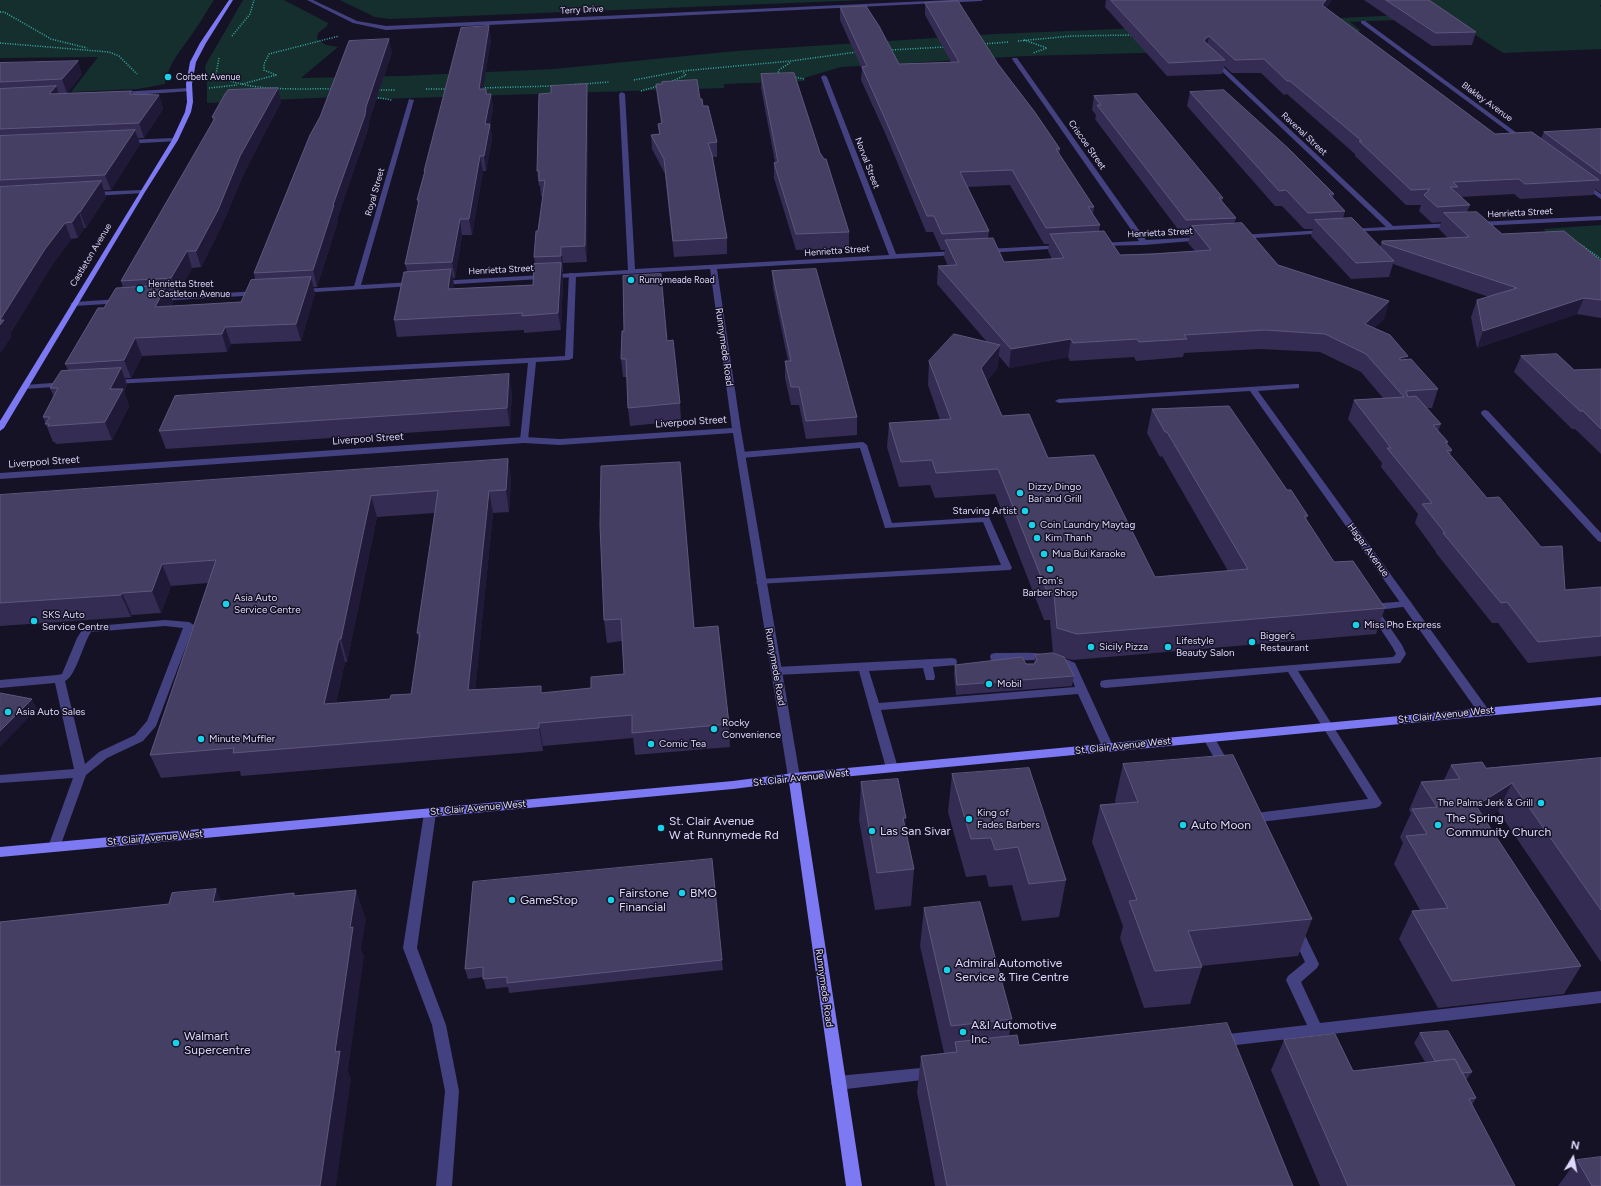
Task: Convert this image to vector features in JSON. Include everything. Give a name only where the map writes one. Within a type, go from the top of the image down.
[{"type":"street","name":"Castleton Avenue","points":[[0,428],[175,140],[188,112],[190,102],[189,84],[193,62],[203,43],[231,0]]},
{"type":"street","name":"Terry Drive","points":[[309,0],[351,22],[370,27],[386,28],[981,0]]},
{"type":"street","name":"Blakley Avenue","points":[[1363,22],[1531,146]]},
{"type":"street","name":"Criscoe Street","points":[[1015,59],[1144,243]]},
{"type":"street","name":"Ravenal Street","points":[[1212,59],[1391,228]]},
{"type":"street","name":"Norval Street","points":[[824,77],[893,256]]},
{"type":"street","points":[[115,95],[189,90]]},
{"type":"street","points":[[622,94],[632,272]]},
{"type":"street","name":"Royal Street","points":[[357,288],[411,100]]},
{"type":"street","points":[[119,142],[175,140]]},
{"type":"street","points":[[1576,178],[1601,197]]},
{"type":"street","points":[[82,194],[142,192]]},
{"type":"street","name":"Henrietta Street","points":[[1469,225],[1601,218]]},
{"type":"street","points":[[1344,231],[1462,225]]},
{"type":"street","points":[[1229,238],[1329,232]]},
{"type":"street","name":"Henrietta Street","points":[[1089,246],[1214,239]]},
{"type":"street","points":[[979,252],[1066,247]]},
{"type":"street","name":"Henrietta Street","points":[[295,291],[713,268],[964,252]]},
{"type":"street","name":"Runnymede Road","points":[[713,268],[761,582],[794,777],[799,820],[854,1186]]},
{"type":"street","points":[[102,383],[570,358],[572,275]]},
{"type":"street","points":[[147,300],[264,293]]},
{"type":"street","points":[[74,304],[131,300]]},
{"type":"street","points":[[524,440],[532,361]]},
{"type":"street","points":[[25,387],[70,384]]},
{"type":"street","points":[[1059,401],[1296,386]]},
{"type":"street","name":"Hagar Avenue","points":[[1252,388],[1484,712]]},
{"type":"street","points":[[1484,413],[1601,539]]},
{"type":"street","name":"Liverpool Street","points":[[0,476],[524,440],[560,442],[737,430]]},
{"type":"street","points":[[741,456],[863,445],[888,526],[986,519],[1006,568],[761,582]]},
{"type":"street","points":[[1105,684],[1396,660],[1400,654],[1398,647],[1372,607],[1407,604]]},
{"type":"street","points":[[0,684],[59,679],[66,676],[82,638],[88,629],[165,623],[189,625],[152,723],[139,738],[103,755],[81,773],[54,847]]},
{"type":"street","points":[[995,657],[1046,657],[1062,659],[1071,666],[1108,748]]},
{"type":"street","points":[[1023,657],[1029,669]]},
{"type":"street","points":[[776,671],[952,662]]},
{"type":"street","points":[[927,664],[930,677]]},
{"type":"street","points":[[863,667],[892,768]]},
{"type":"street","points":[[1252,818],[1376,802],[1291,668]]},
{"type":"street","points":[[59,679],[81,773]]},
{"type":"street","points":[[875,707],[987,695],[1038,691],[1081,690]]},
{"type":"street","name":"St. Clair Avenue West","points":[[0,852],[733,785],[794,777],[1601,701]]},
{"type":"street","points":[[1210,738],[1229,774]]},
{"type":"street","points":[[0,779],[81,773]]},
{"type":"street","points":[[1246,805],[1252,818],[1249,832]]},
{"type":"street","points":[[430,813],[410,948],[438,1025],[452,1091],[444,1186]]},
{"type":"street","points":[[1292,922],[1312,964],[1293,980],[1316,1030]]},
{"type":"street","points":[[1205,1042],[1601,997]]},
{"type":"street","points":[[838,1083],[944,1072]]},
{"type":"path","points":[[232,36],[246,20],[255,3],[254,0]]},
{"type":"path","points":[[0,12],[4,12],[51,39],[95,50]]},
{"type":"path","points":[[1017,41],[1072,36],[1137,35]]},
{"type":"path","points":[[189,90],[241,84],[276,75],[264,70],[264,64],[269,54],[294,46],[322,42]]},
{"type":"path","points":[[980,44],[1009,42]]},
{"type":"path","points":[[0,43],[108,52],[119,56],[137,73]]},
{"type":"path","points":[[885,51],[950,47]]},
{"type":"path","points":[[632,80],[682,71],[791,61],[857,52]]},
{"type":"path","points":[[221,53],[216,67],[216,74],[226,81],[241,84],[336,89]]},
{"type":"path","points":[[791,61],[788,65],[779,70],[778,73],[810,80]]},
{"type":"path","points":[[639,92],[646,91],[686,75],[682,71]]},
{"type":"path","points":[[566,85],[610,82]]},
{"type":"path","points":[[476,88],[559,86]]},
{"type":"path","points":[[422,89],[453,89]]},
{"type":"path","points":[[370,90],[399,90]]},
{"type":"path","points":[[369,96],[395,101]]},
{"type":"green space","points":[[0,0],[214,0],[175,59],[169,70],[165,84],[138,89],[71,92],[98,57],[0,58]]},
{"type":"green space","points":[[243,0],[284,0],[328,23],[327,26],[318,33],[317,39],[326,45],[338,47],[301,78],[401,76],[554,69],[736,51],[996,34],[1287,22],[1441,13],[1420,0],[1601,0],[1601,5],[1599,5],[1601,7],[1601,49],[1503,53],[1451,19],[1440,18],[1350,22],[1361,31],[1282,33],[1218,51],[1026,56],[841,67],[804,78],[805,81],[724,84],[724,88],[348,100],[337,97],[207,103],[207,80],[205,66]]},
{"type":"green space","points":[[340,0],[866,0],[390,19],[375,17]]},
{"type":"green space","points":[[1601,225],[1601,272],[1543,229]]},
{"type":"building","points":[[1111,0],[1326,0],[1322,5],[1495,134],[1532,132],[1599,180],[1525,184],[1519,179],[1453,182],[1458,187],[1450,187],[1470,205],[1437,207],[1424,195],[1430,189],[1411,190],[1359,141],[1362,141],[1290,81],[1287,81],[1264,59],[1235,60],[1209,36],[1204,41],[1225,60],[1169,63]]},
{"type":"building","points":[[1386,0],[1429,0],[1476,32],[1436,33]]},
{"type":"building","points":[[958,1],[998,64],[1034,111],[1060,149],[1056,149],[1094,207],[1088,207],[1100,225],[1046,228],[1012,170],[960,172],[989,231],[942,234],[934,216],[927,216],[862,67],[867,66],[840,7],[866,6],[879,26],[899,64],[959,62],[925,3]]},
{"type":"building","points":[[489,26],[479,89],[486,89],[486,94],[491,94],[485,124],[490,124],[484,156],[480,156],[469,219],[460,219],[452,262],[405,264],[419,200],[417,200],[461,28]]},
{"type":"building","points":[[389,39],[366,107],[365,115],[333,205],[313,270],[254,273],[310,135],[320,117],[349,41]]},
{"type":"building","points":[[78,61],[62,79],[0,82],[0,63]]},
{"type":"building","points":[[794,73],[820,153],[824,159],[826,159],[849,232],[796,234],[774,163],[778,162],[761,74]]},
{"type":"building","points":[[697,80],[700,99],[702,99],[703,106],[708,106],[717,142],[708,143],[712,155],[727,238],[673,241],[664,159],[651,135],[660,134],[658,124],[662,123],[656,84],[662,84],[662,82]]},
{"type":"building","points":[[587,84],[585,246],[561,247],[561,256],[534,257],[536,231],[538,231],[545,180],[539,181],[539,171],[537,171],[539,94],[551,93],[551,86]]},
{"type":"building","points":[[56,86],[49,94],[132,91],[129,94],[159,95],[139,123],[0,129],[0,89]]},
{"type":"building","points":[[278,88],[240,156],[218,210],[196,251],[187,251],[171,278],[121,281],[215,118],[212,117],[228,90]]},
{"type":"building","points":[[1224,90],[1289,149],[1334,194],[1329,194],[1345,211],[1308,213],[1286,190],[1279,191],[1190,92]]},
{"type":"building","points":[[1137,94],[1223,198],[1219,198],[1236,218],[1186,220],[1097,105],[1101,105],[1094,96]]},
{"type":"building","points":[[1601,129],[1601,174],[1544,132]]},
{"type":"building","points":[[135,130],[105,175],[0,180],[0,136]]},
{"type":"building","points":[[101,181],[72,222],[65,223],[45,249],[0,320],[0,187]]},
{"type":"building","points":[[1477,212],[1502,234],[1564,231],[1601,261],[1601,300],[1584,298],[1483,331],[1477,300],[1517,288],[1382,243],[1382,241],[1469,237],[1444,213]]},
{"type":"building","points":[[1352,218],[1394,261],[1356,263],[1315,220]]},
{"type":"building","points":[[1242,223],[1278,265],[1389,301],[1365,324],[1390,335],[1408,356],[1400,358],[1400,360],[1411,359],[1438,389],[1406,391],[1408,397],[1416,396],[1441,424],[1433,425],[1448,442],[1445,442],[1452,450],[1447,451],[1487,498],[1499,497],[1541,547],[1562,546],[1565,590],[1601,587],[1601,636],[1538,642],[1507,602],[1501,603],[1443,533],[1445,533],[1422,504],[1432,503],[1387,448],[1391,448],[1354,400],[1404,397],[1366,354],[1325,334],[1265,330],[1184,335],[1187,339],[1139,342],[1137,339],[1073,343],[1071,339],[1011,349],[938,266],[957,265],[945,240],[993,238],[1004,262],[1064,258],[1050,234],[1104,231],[1120,255],[1153,254],[1211,250],[1192,226]]},
{"type":"building","points":[[561,263],[558,313],[522,316],[522,313],[394,320],[404,272],[451,269],[448,289],[533,285],[534,264]]},
{"type":"building","points":[[816,269],[857,417],[806,421],[799,387],[791,387],[785,361],[791,361],[772,271]]},
{"type":"building","points":[[661,274],[667,341],[673,340],[680,403],[628,408],[626,359],[621,359],[622,331],[624,331],[623,276]]},
{"type":"building","points":[[311,277],[296,324],[225,327],[222,334],[135,338],[124,360],[65,364],[98,308],[104,308],[116,288],[167,285],[155,307],[241,302],[251,280]]},
{"type":"building","points":[[954,334],[1000,345],[981,368],[1002,416],[1029,414],[1048,458],[1094,455],[1155,577],[1248,569],[1152,409],[1229,406],[1287,490],[1291,490],[1308,516],[1304,516],[1334,562],[1353,561],[1385,608],[1077,634],[1057,628],[1054,594],[1048,594],[998,469],[936,473],[932,460],[901,462],[889,423],[951,419],[929,361]]},
{"type":"building","points":[[1557,354],[1574,370],[1601,369],[1601,429],[1521,356]]},
{"type":"building","points":[[121,368],[110,389],[123,389],[105,422],[48,426],[49,424],[45,424],[50,417],[43,417],[58,388],[50,388],[61,371]]},
{"type":"building","points":[[509,374],[507,408],[159,431],[175,396]]},
{"type":"building","points":[[508,459],[506,490],[489,491],[468,690],[541,686],[541,693],[591,688],[591,677],[624,674],[621,619],[604,620],[600,525],[601,466],[680,462],[694,628],[718,626],[729,724],[632,733],[632,715],[539,723],[539,728],[233,753],[234,748],[150,755],[216,560],[162,564],[152,591],[122,593],[121,595],[0,603],[0,495]],"holes":[[[438,491],[417,633],[420,633],[411,694],[391,695],[390,699],[324,704],[339,639],[341,639],[371,496]]]},
{"type":"building","points":[[1053,653],[1064,657],[1074,676],[957,685],[955,665],[1022,657],[1026,664],[1034,664],[1037,660],[1035,655]]},
{"type":"building","points":[[0,693],[32,699],[0,731]]},
{"type":"building","points":[[1233,755],[1312,919],[1188,931],[1202,967],[1155,971],[1129,901],[1137,900],[1100,805],[1138,802],[1123,764]]},
{"type":"building","points":[[1601,758],[1601,910],[1512,783],[1476,806],[1581,966],[1452,981],[1412,911],[1448,908],[1406,836],[1427,834],[1412,809],[1437,807],[1421,782],[1460,779],[1451,765],[1482,762],[1486,768]]},
{"type":"building","points":[[1029,768],[1066,880],[1029,884],[1018,847],[995,850],[991,838],[971,839],[952,774]]},
{"type":"building","points":[[898,779],[906,818],[903,818],[914,869],[877,873],[861,782]]},
{"type":"building","points":[[712,859],[722,960],[507,983],[507,977],[483,979],[483,967],[465,969],[473,882]]},
{"type":"building","name":"Walmart Supercentre","points":[[216,889],[213,902],[294,893],[294,896],[356,890],[350,928],[353,927],[335,1052],[340,1051],[320,1186],[0,1186],[0,922],[169,904],[172,893]]},
{"type":"building","points":[[980,902],[1012,1019],[951,1026],[924,908]]},
{"type":"building","points":[[1227,1023],[1293,1186],[947,1186],[921,1056],[957,1052],[955,1042],[1017,1035],[1019,1045]]},
{"type":"building","points":[[1448,1031],[1472,1072],[1462,1073],[1455,1059],[1435,1061],[1420,1033]]},
{"type":"building","points":[[1335,1034],[1353,1071],[1455,1059],[1476,1098],[1469,1099],[1515,1186],[1348,1186],[1284,1040]]},
{"type":"building","points":[[1601,1157],[1601,1186],[1592,1186],[1577,1160]]},
{"type":"place","name":"Corbett Avenue","points":[[168,77]]},
{"type":"place","name":"Runnymeade Road","points":[[631,280]]},
{"type":"place","name":"Henrietta Street at Castleton Avenue","points":[[140,289]]},
{"type":"place","name":"Dizzy Dingo Bar and Grill","points":[[1020,493]]},
{"type":"place","name":"Starving Artist","points":[[1025,511]]},
{"type":"place","name":"Coin Laundry Maytag","points":[[1032,525]]},
{"type":"place","name":"Kim Thanh","points":[[1037,538]]},
{"type":"place","name":"Mua Bui Karaoke","points":[[1044,554]]},
{"type":"place","name":"Tom's Barber Shop","points":[[1050,569]]},
{"type":"place","name":"Asia Auto Service Centre","points":[[226,604]]},
{"type":"place","name":"SKS Auto Service Centre","points":[[34,621]]},
{"type":"place","name":"Miss Pho Express","points":[[1356,625]]},
{"type":"place","name":"Bigger’s Restaurant","points":[[1252,642]]},
{"type":"place","name":"Sicily Pizza","points":[[1091,647]]},
{"type":"place","name":"Lifestyle Beauty Salon","points":[[1168,647]]},
{"type":"place","name":"Mobil","points":[[989,684]]},
{"type":"place","name":"Asia Auto Sales","points":[[8,712]]},
{"type":"place","name":"Rocky Convenience","points":[[714,729]]},
{"type":"place","name":"Minute Muffler","points":[[201,739]]},
{"type":"place","name":"Comic Tea","points":[[651,744]]},
{"type":"place","name":"The Palms Jerk & Grill","points":[[1541,803]]},
{"type":"place","name":"King of Fades Barbers","points":[[969,819]]},
{"type":"place","name":"Auto Moon","points":[[1183,825]]},
{"type":"place","name":"The Spring Community Church","points":[[1438,825]]},
{"type":"place","name":"St. Clair Avenue W at Runnymede Rd","points":[[661,828]]},
{"type":"place","name":"Las San Sivar","points":[[872,831]]},
{"type":"place","name":"BMO","points":[[682,893]]},
{"type":"place","name":"GameStop","points":[[512,900]]},
{"type":"place","name":"Fairstone Financial","points":[[611,900]]},
{"type":"place","name":"Admiral Automotive Service & Tire Centre","points":[[947,970]]},
{"type":"place","name":"A&I Automotive Inc.","points":[[963,1032]]},
{"type":"place","name":"Walmart Supercentre","points":[[176,1043]]}]
